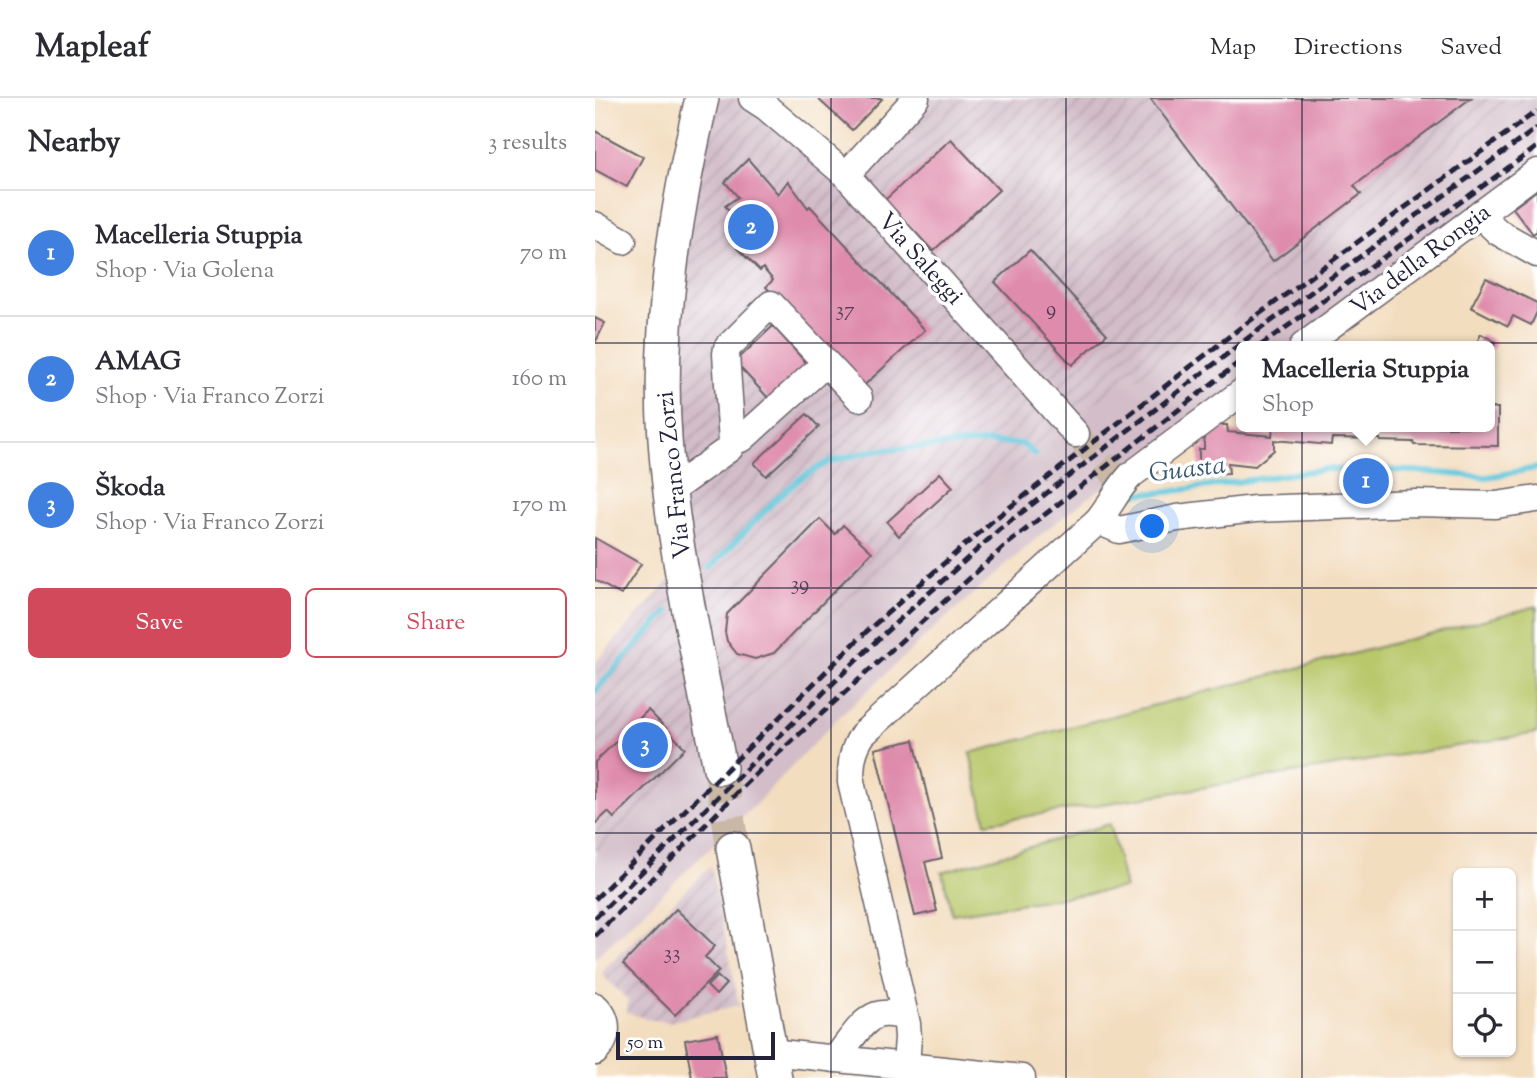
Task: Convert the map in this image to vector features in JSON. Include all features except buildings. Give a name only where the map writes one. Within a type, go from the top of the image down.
[{"type":"main road","name":"Via Franco Zorzi","points":[[702,98],[673,242],[663,396],[670,491],[720,768]]},
{"type":"main road","points":[[733,848],[772,1065]]},
{"type":"street","name":"Via Saleggi","points":[[752,98],[767,107],[846,175],[1076,434]]},
{"type":"street","points":[[846,175],[916,98]]},
{"type":"street","name":"Via della Rongia","points":[[1310,341],[1537,172]]},
{"type":"street","points":[[1479,214],[1498,232],[1533,247]]},
{"type":"street","points":[[595,225],[623,240]]},
{"type":"street","points":[[670,491],[727,453],[733,442],[727,348],[771,304],[859,398]]},
{"type":"street","points":[[733,442],[743,438],[826,363]]},
{"type":"street","points":[[906,1066],[908,1037],[905,1016],[851,782],[854,746],[863,734],[1098,521],[1120,481],[1236,396]]},
{"type":"street","points":[[1098,521],[1119,530],[1177,518],[1255,509],[1416,503],[1496,505],[1537,499]]},
{"type":"street","points":[[595,1006],[603,1016],[606,1034],[603,1043],[595,1052]]},
{"type":"street","points":[[835,1059],[862,1026],[875,1015],[887,1013],[905,1016]]},
{"type":"street","points":[[772,1065],[835,1059],[1022,1078]]},
{"type":"shaded area","points":[[702,98],[750,98],[846,175],[916,98],[1526,98],[1200,342],[1095,403],[888,568],[595,858],[595,663],[666,584],[683,572],[665,439]]},
{"type":"shaded area","points":[[1526,98],[1537,98],[1537,166],[1297,341],[1236,341],[1236,387],[1046,530],[940,623],[834,722],[758,802],[595,958],[595,858],[888,568],[1095,403],[1200,342]]},
{"type":"shaded area","points":[[711,866],[739,1005],[670,1022],[647,1019],[626,1012],[628,1000],[602,975],[604,969]]},
{"type":"green space","points":[[1537,606],[1537,733],[986,823],[970,753]]},
{"type":"green space","points":[[1110,824],[1125,888],[952,914],[942,872]]},
{"type":"waterway","points":[[710,568],[778,497],[801,478],[828,462],[871,451],[989,442],[1023,444],[1035,455]]},
{"type":"waterway","name":"Guasta","points":[[1133,494],[1168,492],[1325,469],[1415,471],[1487,477],[1537,468]]},
{"type":"waterway","name":"Guasta","points":[[595,691],[668,611]]},
{"type":"tunnel","points":[[1076,434],[1117,478]]},
{"type":"tunnel","points":[[720,768],[733,848]]},
{"type":"railway","points":[[595,899],[867,631],[991,522],[1240,328],[1537,111]]},
{"type":"railway","points":[[1244,341],[1537,128]]},
{"type":"railway","points":[[1267,341],[1537,147]]},
{"type":"railway","points":[[595,918],[878,639],[1000,529],[1236,347]]},
{"type":"railway","points":[[595,936],[760,770],[1006,545],[1236,365]]},
{"type":"place","name":"AMAG","points":[[751,227]]},
{"type":"place","name":"Macelleria Stuppia","points":[[1366,481]]},
{"type":"place","name":"Škoda","points":[[645,745]]}]
